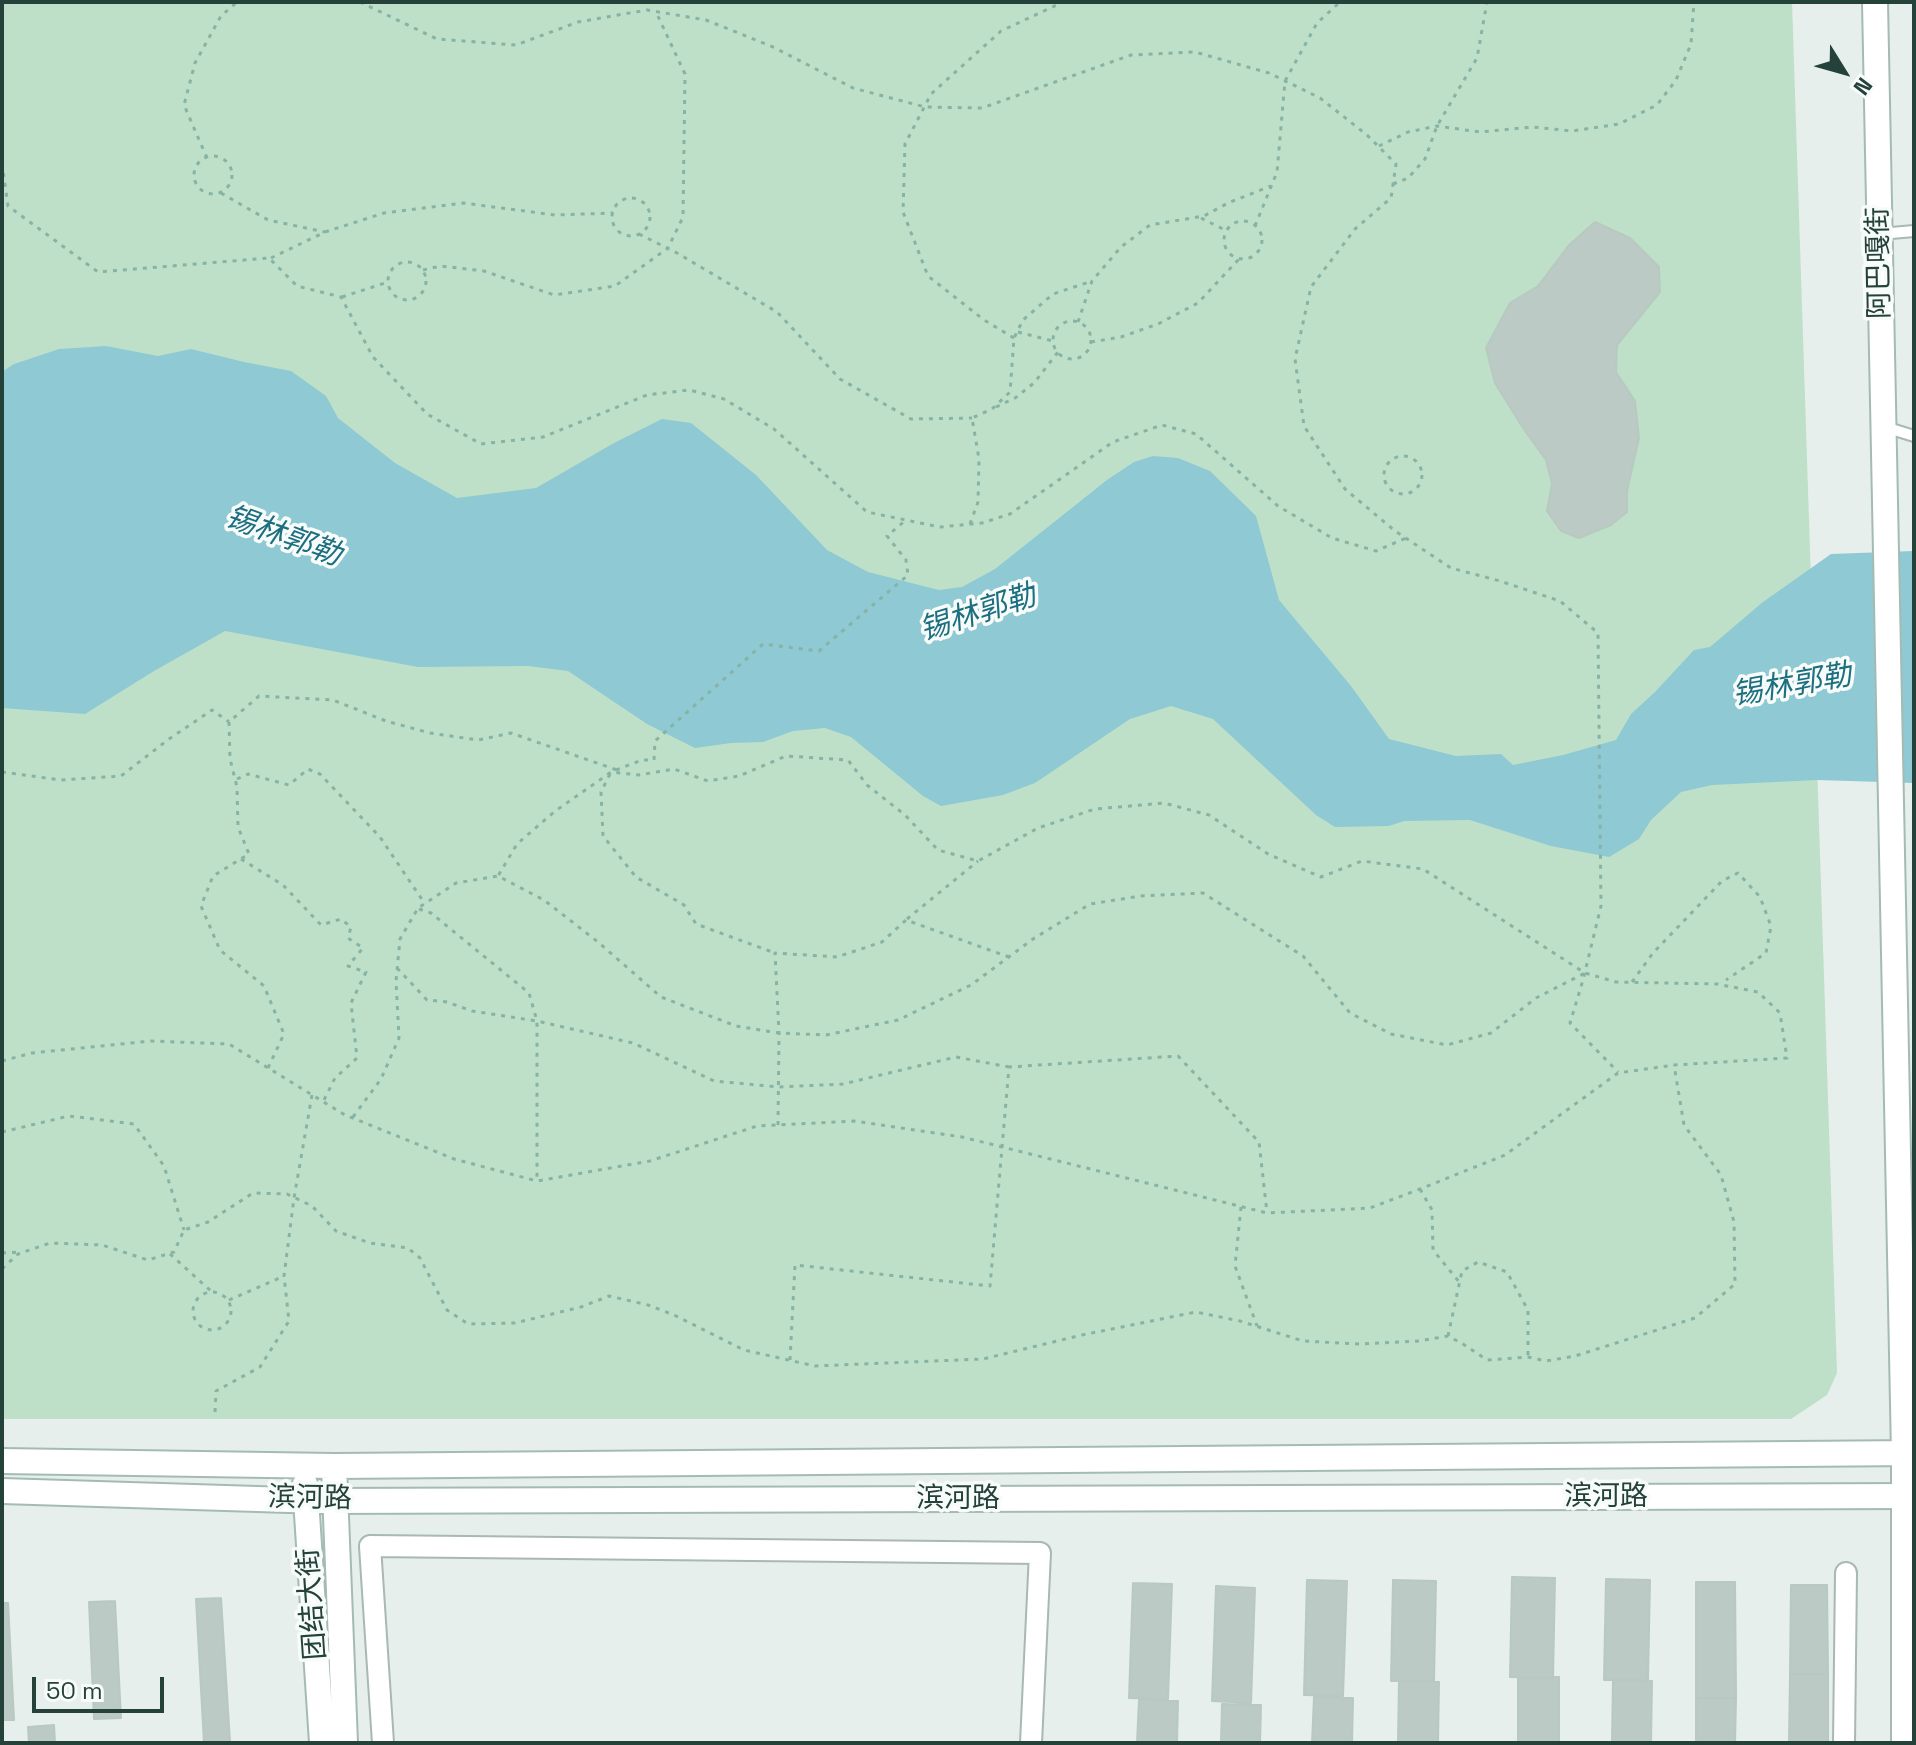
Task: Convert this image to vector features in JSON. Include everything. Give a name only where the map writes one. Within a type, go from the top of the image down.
[{"type":"main road","name":"阿巴嘎街","points":[[1875,2],[1891,799],[1909,1453]]},
{"type":"main road","name":"滨河路","points":[[2,1461],[334,1466],[1909,1453]]},
{"type":"main road","points":[[1904,1743],[1909,1453]]},
{"type":"main road","name":"团结大街","points":[[305,1466],[322,1743]]},
{"type":"main road","name":"团结大街","points":[[334,1466],[345,1743]]},
{"type":"main road","name":"滨河路","points":[[2,1491],[305,1500],[1909,1496]]},
{"type":"street","points":[[383,1743],[370,1546],[1040,1553],[1031,1743]]},
{"type":"street","points":[[1844,1743],[1846,1573]]},
{"type":"lane","points":[[1880,234],[1914,231]]},
{"type":"lane","points":[[1884,426],[1914,436]]},
{"type":"path","points":[[207,158],[184,105],[195,63],[221,16],[237,2]]},
{"type":"path","points":[[360,2],[437,39],[516,45],[578,22],[647,10],[706,20],[773,47],[853,88],[925,107],[982,108],[1131,55],[1195,52],[1269,73],[1320,98],[1367,135],[1396,164],[1391,198],[1355,229],[1311,287],[1295,359],[1304,426],[1345,489],[1395,531],[1451,568],[1560,601],[1598,633],[1601,906],[1570,1023],[1618,1073]]},
{"type":"path","points":[[1014,338],[984,320],[928,276],[903,212],[905,144],[931,94],[1001,31],[1063,2]]},
{"type":"path","points":[[1255,226],[1277,172],[1285,81],[1317,23],[1340,2]]},
{"type":"path","points":[[1393,184],[1408,178],[1425,159],[1437,126],[1477,58],[1487,2]]},
{"type":"path","points":[[1378,146],[1408,132],[1437,126],[1480,132],[1533,127],[1572,131],[1619,124],[1657,105],[1676,80],[1691,44],[1694,2]]},
{"type":"path","points":[[423,270],[441,266],[484,271],[554,295],[615,286],[668,248],[683,217],[685,74],[656,12]]},
{"type":"path","points":[[221,193],[230,184],[229,165],[219,157],[201,161],[195,171],[196,183],[204,192],[221,193],[268,220],[325,232]]},
{"type":"path","points":[[2,163],[8,206],[98,272],[269,258],[325,232],[384,213],[463,203],[555,215],[613,213]]},
{"type":"path","points":[[1078,322],[1092,281],[1121,247],[1150,225],[1204,216],[1271,186]]},
{"type":"path","points":[[639,234],[648,225],[650,213],[643,202],[625,199],[613,213],[617,230],[627,236],[639,234],[668,248],[777,312],[840,379],[911,419],[972,418],[992,409],[1015,398],[1034,383],[1058,352]]},
{"type":"path","points":[[1199,217],[1227,231]]},
{"type":"path","points":[[1242,221],[1255,226],[1261,236],[1260,249],[1251,258],[1239,259],[1225,248],[1227,231],[1242,221]]},
{"type":"path","points":[[269,258],[297,286],[341,297],[388,282]]},
{"type":"path","points":[[1091,342],[1121,337],[1158,324],[1198,303],[1239,259]]},
{"type":"path","points":[[400,263],[413,263],[423,270],[426,283],[415,298],[403,299],[393,293],[388,282],[391,271],[400,263]]},
{"type":"path","points":[[992,409],[1010,392],[1014,338],[1023,320],[1053,294],[1092,281]]},
{"type":"path","points":[[341,297],[373,357],[427,414],[481,444],[543,437],[647,395],[689,390],[724,399],[774,429],[867,512],[940,527],[982,523],[1010,514],[1113,442],[1162,425],[1196,434],[1278,506],[1332,538],[1376,551],[1406,538]]},
{"type":"path","points":[[1078,322],[1088,330],[1091,342],[1080,357],[1068,358],[1058,352],[1053,335],[1059,325],[1078,322]]},
{"type":"path","points":[[1017,332],[1053,341]]},
{"type":"path","points":[[970,524],[978,502],[979,459],[972,418]]},
{"type":"path","points":[[1402,456],[1414,460],[1421,471],[1420,484],[1405,494],[1393,492],[1385,483],[1384,471],[1390,461],[1402,456]]},
{"type":"path","points":[[498,876],[517,844],[554,812],[611,772],[642,760],[654,760],[655,741],[763,644],[819,651],[908,575],[906,560],[887,536],[906,520]]},
{"type":"path","points":[[229,722],[259,696],[333,700],[386,721],[430,733],[478,740],[511,733],[617,770]]},
{"type":"path","points":[[2,772],[61,780],[121,776],[212,710],[229,722]]},
{"type":"path","points":[[229,722],[238,827],[249,854],[213,876],[201,906],[220,950],[264,986],[284,1034],[268,1068]]},
{"type":"path","points":[[611,772],[639,775],[674,769],[708,781],[739,776],[786,756],[848,760],[867,785],[905,815],[938,850],[978,861]]},
{"type":"path","points":[[235,780],[248,774],[289,785],[308,769],[320,774],[380,837],[425,904]]},
{"type":"path","points":[[2,1061],[32,1053],[151,1041],[229,1044],[352,1118],[454,1159],[537,1181],[650,1161],[757,1126],[854,1121],[962,1137],[1267,1213],[1370,1208],[1420,1189],[1505,1155],[1618,1073],[1674,1065],[1787,1058],[1780,1013],[1758,992],[1717,984],[1616,982],[1585,973],[1423,869],[1362,861],[1321,877],[1268,854],[1209,815],[1164,803],[1095,809],[1038,828],[978,861],[882,942],[837,957],[775,953],[696,924],[684,905],[636,877],[603,836],[601,792],[611,772]]},
{"type":"path","points":[[241,859],[283,885],[321,925],[341,919],[351,927],[348,938],[363,948],[348,966],[366,972],[351,1003],[357,1058],[335,1078],[323,1102]]},
{"type":"path","points":[[1632,982],[1653,953],[1722,881],[1738,873],[1760,897],[1771,926],[1766,953],[1726,980]]},
{"type":"path","points":[[352,1118],[381,1079],[399,1038],[396,981],[400,939],[418,908],[456,883],[498,876],[544,900],[661,997],[736,1026],[779,1033],[826,1035],[898,1020],[971,985],[1033,939],[1090,904],[1141,896],[1203,893],[1303,956],[1350,1013],[1391,1034],[1447,1045],[1491,1033],[1536,998],[1585,973]]},
{"type":"path","points":[[418,908],[431,913],[529,993],[537,1021],[537,1181]]},
{"type":"path","points":[[906,920],[1009,957]]},
{"type":"path","points":[[775,953],[779,1033],[778,1125]]},
{"type":"path","points":[[397,968],[427,1000],[633,1043],[714,1081],[779,1087],[843,1084],[956,1057],[1009,1067],[1178,1056],[1259,1142],[1267,1213]]},
{"type":"path","points":[[184,1230],[208,1222],[253,1193],[287,1194],[312,1206],[336,1231],[370,1243],[408,1248],[420,1258],[447,1310],[468,1324],[515,1323],[581,1307],[609,1296],[674,1315],[744,1350],[815,1366],[983,1359],[1196,1312],[1257,1326],[1303,1341],[1360,1344],[1448,1336],[1487,1360],[1528,1357],[1546,1361],[1575,1356],[1695,1318],[1735,1284],[1734,1222],[1721,1175],[1684,1125],[1674,1065]]},
{"type":"path","points":[[790,1360],[795,1265],[990,1286],[1009,1067]]},
{"type":"path","points":[[215,1412],[216,1391],[260,1367],[289,1321],[284,1276],[312,1095]]},
{"type":"path","points":[[2,1132],[69,1116],[134,1124],[164,1166],[184,1230],[174,1252],[148,1260],[102,1245],[50,1243],[18,1254],[2,1269]]},
{"type":"path","points":[[1420,1189],[1432,1210],[1433,1250],[1460,1283]]},
{"type":"path","points":[[1241,1207],[1235,1266],[1257,1326]]},
{"type":"path","points":[[2,1253],[24,1252]]},
{"type":"path","points":[[169,1253],[212,1292],[228,1300],[231,1313],[225,1324],[214,1330],[203,1327],[195,1318],[194,1306],[200,1296],[212,1292]]},
{"type":"path","points":[[1448,1336],[1462,1271],[1478,1262],[1507,1272],[1528,1310],[1528,1357]]},
{"type":"path","points":[[228,1300],[284,1276]]},
{"type":"green space","points":[[2,2],[1792,2],[1837,1373],[1827,1395],[1791,1419],[2,1419]]},
{"type":"water","name":"锡林郭勒","points":[[106,346],[158,356],[191,349],[291,371],[326,396],[338,418],[395,463],[457,498],[536,488],[662,419],[691,423],[756,475],[827,550],[868,572],[939,590],[962,587],[995,569],[1134,462],[1153,456],[1178,458],[1210,471],[1256,516],[1279,600],[1351,686],[1389,739],[1456,756],[1501,754],[1513,765],[1616,740],[1631,714],[1694,650],[1710,647],[1763,602],[1831,554],[1914,551],[1914,783],[1817,780],[1712,785],[1681,792],[1651,820],[1639,839],[1609,857],[1551,846],[1470,820],[1404,821],[1389,826],[1335,827],[1316,815],[1213,719],[1171,706],[1130,719],[1035,783],[1003,795],[941,806],[923,796],[851,737],[825,728],[793,731],[763,742],[695,748],[647,724],[568,671],[528,666],[418,667],[225,631],[85,714],[2,708],[2,372],[14,364],[59,349]]},
{"type":"building","points":[[1595,222],[1630,238],[1659,267],[1660,292],[1617,345],[1616,372],[1635,401],[1639,438],[1627,491],[1627,512],[1611,525],[1579,538],[1561,531],[1547,511],[1552,484],[1546,460],[1495,383],[1486,348],[1510,303],[1538,286],[1569,245]]},
{"type":"building","points":[[1512,1577],[1555,1578],[1553,1678],[1510,1677]]},
{"type":"building","points":[[1606,1579],[1650,1580],[1648,1680],[1604,1680]]},
{"type":"building","points":[[1307,1580],[1347,1581],[1343,1696],[1304,1695]]},
{"type":"building","points":[[1393,1580],[1436,1581],[1434,1681],[1391,1681]]},
{"type":"building","points":[[1696,1582],[1735,1582],[1736,1698],[1696,1698]]},
{"type":"building","points":[[1133,1583],[1172,1584],[1168,1699],[1129,1698]]},
{"type":"building","points":[[1791,1585],[1827,1585],[1828,1674],[1790,1674]]},
{"type":"building","points":[[1216,1586],[1255,1588],[1251,1703],[1212,1701]]},
{"type":"building","points":[[221,1598],[230,1742],[204,1743],[196,1599]]},
{"type":"building","points":[[115,1601],[121,1718],[94,1719],[89,1602]]},
{"type":"building","points":[[2,1603],[8,1603],[14,1720],[2,1720]]},
{"type":"building","points":[[1790,1674],[1828,1674],[1828,1743],[1789,1743]]},
{"type":"building","points":[[1559,1677],[1559,1743],[1518,1743],[1518,1678]]},
{"type":"building","points":[[1613,1680],[1652,1681],[1651,1743],[1612,1743]]},
{"type":"building","points":[[1399,1681],[1439,1682],[1438,1743],[1398,1743]]},
{"type":"building","points":[[1314,1697],[1353,1698],[1352,1743],[1312,1743]]},
{"type":"building","points":[[1696,1698],[1736,1698],[1735,1743],[1696,1743]]},
{"type":"building","points":[[1139,1700],[1178,1701],[1177,1743],[1137,1743]]},
{"type":"building","points":[[1222,1704],[1261,1705],[1260,1743],[1221,1743]]},
{"type":"building","points":[[54,1725],[55,1743],[29,1743],[28,1727]]}]
